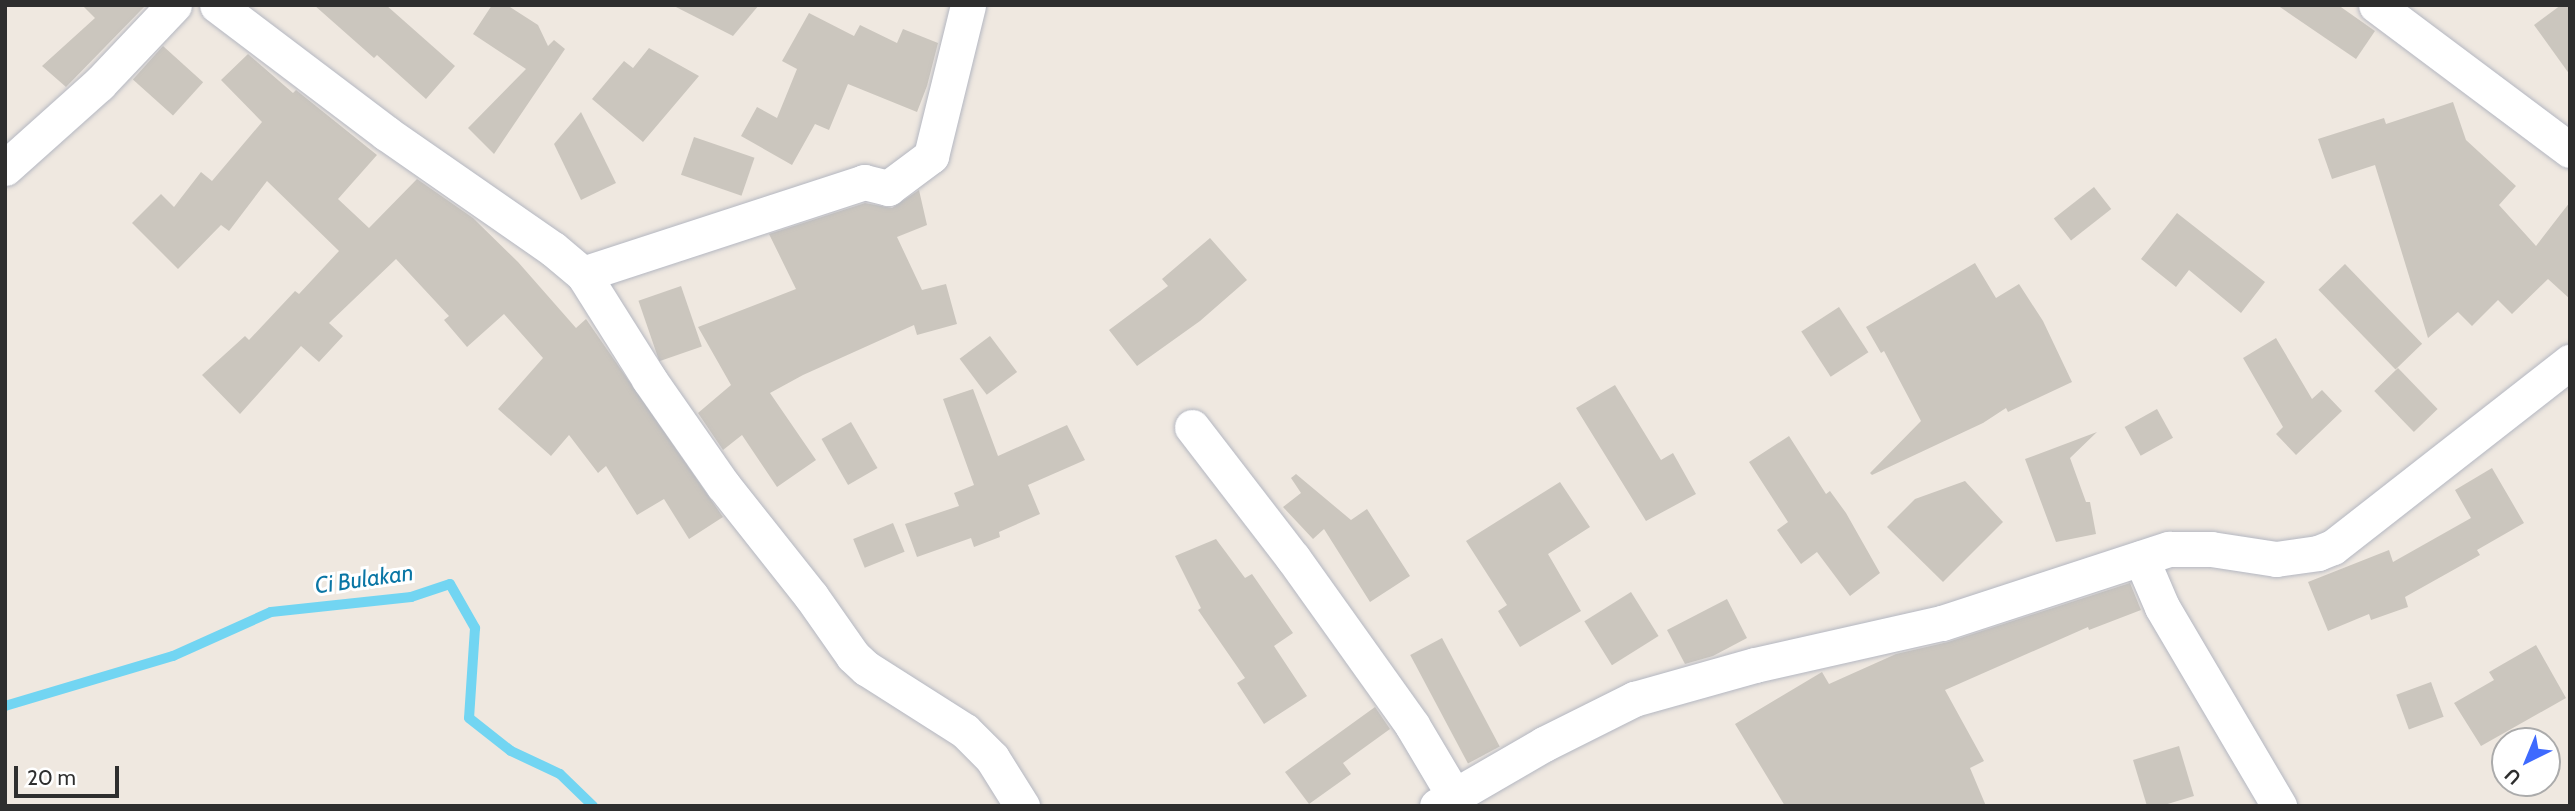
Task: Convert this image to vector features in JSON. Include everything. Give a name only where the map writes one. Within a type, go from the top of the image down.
[{"type":"street","points":[[5,168],[99,84],[174,5]]},
{"type":"street","points":[[217,5],[386,133],[553,249],[583,274],[649,379],[716,475],[811,596],[853,656],[866,668],[965,731],[992,758],[1022,806]]},
{"type":"street","points":[[583,274],[864,181],[888,188],[931,156],[968,5]]},
{"type":"street","points":[[2375,5],[2570,150]]},
{"type":"street","points":[[1192,426],[1293,558],[1412,725],[1445,800],[1634,699],[1755,665],[1942,622],[2169,550],[2211,549],[2276,559],[2304,557],[2333,547],[2570,362]]},
{"type":"street","points":[[2141,558],[2162,607],[2278,806]]},
{"type":"building","points":[[82,5],[146,5],[66,87],[42,66],[95,18]]},
{"type":"building","points":[[314,5],[386,5],[455,66],[426,99],[377,55],[374,58]]},
{"type":"building","points":[[492,5],[507,5],[538,25],[548,46],[554,40],[565,49],[494,154],[468,128],[526,69],[473,34]]},
{"type":"building","points":[[672,5],[759,5],[733,36]]},
{"type":"building","points":[[2277,5],[2338,5],[2375,31],[2356,59]]},
{"type":"building","points":[[2561,5],[2570,5],[2570,75],[2534,25]]},
{"type":"building","points":[[809,13],[854,36],[860,25],[897,43],[903,29],[938,43],[917,112],[848,84],[829,130],[815,124],[792,165],[741,136],[757,107],[777,118],[797,69],[782,61]]},
{"type":"building","points":[[163,46],[203,82],[173,116],[133,79]]},
{"type":"building","points":[[649,48],[699,76],[643,142],[592,99],[624,61],[633,68]]},
{"type":"building","points":[[248,54],[293,93],[296,90],[377,155],[338,199],[369,228],[417,179],[473,218],[518,262],[576,328],[586,319],[723,517],[689,539],[664,499],[637,515],[606,466],[598,473],[569,435],[551,456],[498,409],[543,358],[504,314],[467,347],[444,320],[449,316],[396,259],[329,323],[343,336],[319,362],[301,346],[240,414],[202,375],[245,336],[249,340],[295,291],[299,294],[339,251],[267,181],[229,231],[221,225],[178,269],[132,223],[161,194],[174,207],[201,172],[212,181],[262,122],[221,80]]},
{"type":"building","points":[[2453,102],[2466,140],[2516,186],[2499,205],[2536,246],[2570,202],[2570,299],[2548,279],[2512,314],[2498,300],[2472,326],[2458,312],[2428,338],[2375,165],[2332,179],[2318,139],[2384,118],[2386,124]]},
{"type":"building","points":[[581,112],[616,183],[581,200],[554,144]]},
{"type":"building","points":[[694,137],[755,158],[741,196],[681,175]]},
{"type":"building","points":[[2094,187],[2111,209],[2071,240],[2054,218]]},
{"type":"building","points":[[919,190],[927,225],[897,237],[922,290],[946,284],[957,324],[917,335],[914,325],[803,375],[770,393],[816,460],[777,487],[742,435],[723,450],[698,413],[731,385],[698,327],[796,289],[769,234],[865,203],[892,208]]},
{"type":"building","points":[[2177,213],[2265,282],[2241,313],[2189,270],[2176,287],[2141,259]]},
{"type":"building","points":[[1210,238],[1247,280],[1200,321],[1137,366],[1109,330],[1168,286],[1162,279]]},
{"type":"building","points":[[1975,263],[1996,298],[2019,284],[2043,321],[2072,382],[2008,412],[2006,408],[1983,423],[1872,475],[1870,473],[1921,421],[1884,351],[1881,353],[1866,327]]},
{"type":"building","points":[[2345,264],[2422,344],[2395,370],[2318,290]]},
{"type":"building","points":[[681,286],[702,347],[659,361],[638,301]]},
{"type":"building","points":[[1839,307],[1868,352],[1831,377],[1801,332]]},
{"type":"building","points":[[990,336],[1017,372],[987,395],[960,359]]},
{"type":"building","points":[[2276,338],[2312,399],[2322,390],[2342,411],[2296,455],[2276,434],[2283,427],[2243,358]]},
{"type":"building","points":[[2398,368],[2438,409],[2414,432],[2374,391]]},
{"type":"building","points":[[1615,385],[1661,460],[1673,453],[1696,494],[1646,521],[1576,408]]},
{"type":"building","points":[[973,389],[998,456],[1067,425],[1085,460],[1028,485],[1040,514],[999,532],[1000,537],[974,547],[971,538],[917,557],[905,524],[959,506],[954,493],[974,485],[943,399]]},
{"type":"building","points":[[2157,409],[2173,438],[2141,456],[2125,427]]},
{"type":"building","points":[[851,422],[878,468],[848,485],[822,439]]},
{"type":"building","points":[[2097,432],[2070,458],[2086,502],[2090,502],[2096,534],[2056,542],[2025,459]]},
{"type":"building","points":[[1789,436],[1826,494],[1830,491],[1846,513],[1880,573],[1850,596],[1817,552],[1801,564],[1777,530],[1788,522],[1749,462]]},
{"type":"building","points":[[2492,468],[2524,523],[2477,550],[2480,555],[2405,597],[2408,607],[2371,620],[2369,614],[2328,631],[2308,582],[2389,550],[2393,562],[2471,518],[2455,490]]},
{"type":"building","points":[[1296,474],[1351,520],[1367,509],[1410,576],[1370,602],[1324,529],[1313,539],[1283,507],[1301,493],[1291,478]]},
{"type":"building","points":[[1965,481],[2003,522],[1943,582],[1887,527],[1915,499]]},
{"type":"building","points":[[1560,482],[1590,527],[1548,554],[1581,611],[1520,647],[1498,611],[1507,605],[1466,541]]},
{"type":"building","points":[[893,523],[905,552],[865,568],[853,539]]},
{"type":"building","points":[[1216,539],[1245,578],[1252,574],[1293,633],[1274,646],[1307,696],[1264,724],[1237,683],[1245,678],[1198,610],[1201,608],[1175,556]]},
{"type":"building","points":[[2130,583],[2141,610],[2089,630],[2088,627],[1945,690],[1984,761],[1970,768],[1986,806],[1785,806],[1735,724],[1822,672],[1829,684],[1896,654],[1948,642]]},
{"type":"building","points":[[1631,592],[1659,636],[1612,665],[1584,621]]},
{"type":"building","points":[[1727,599],[1747,638],[1713,656],[1685,664],[1667,630]]},
{"type":"building","points":[[1442,638],[1500,747],[1468,764],[1410,655]]},
{"type":"building","points":[[2536,645],[2566,698],[2515,727],[2491,727],[2491,740],[2481,746],[2454,703],[2494,680],[2489,672]]},
{"type":"building","points":[[2431,682],[2444,717],[2409,729],[2396,695]]},
{"type":"building","points":[[1375,707],[1390,729],[1343,763],[1351,774],[1309,804],[1285,772]]},
{"type":"building","points":[[2179,746],[2194,796],[2161,806],[2147,806],[2133,760]]},
{"type":"waterway","name":"Ci Bulakan","points":[[5,706],[173,656],[271,612],[411,597],[450,584],[475,628],[469,718],[511,751],[560,774],[593,806]]}]
